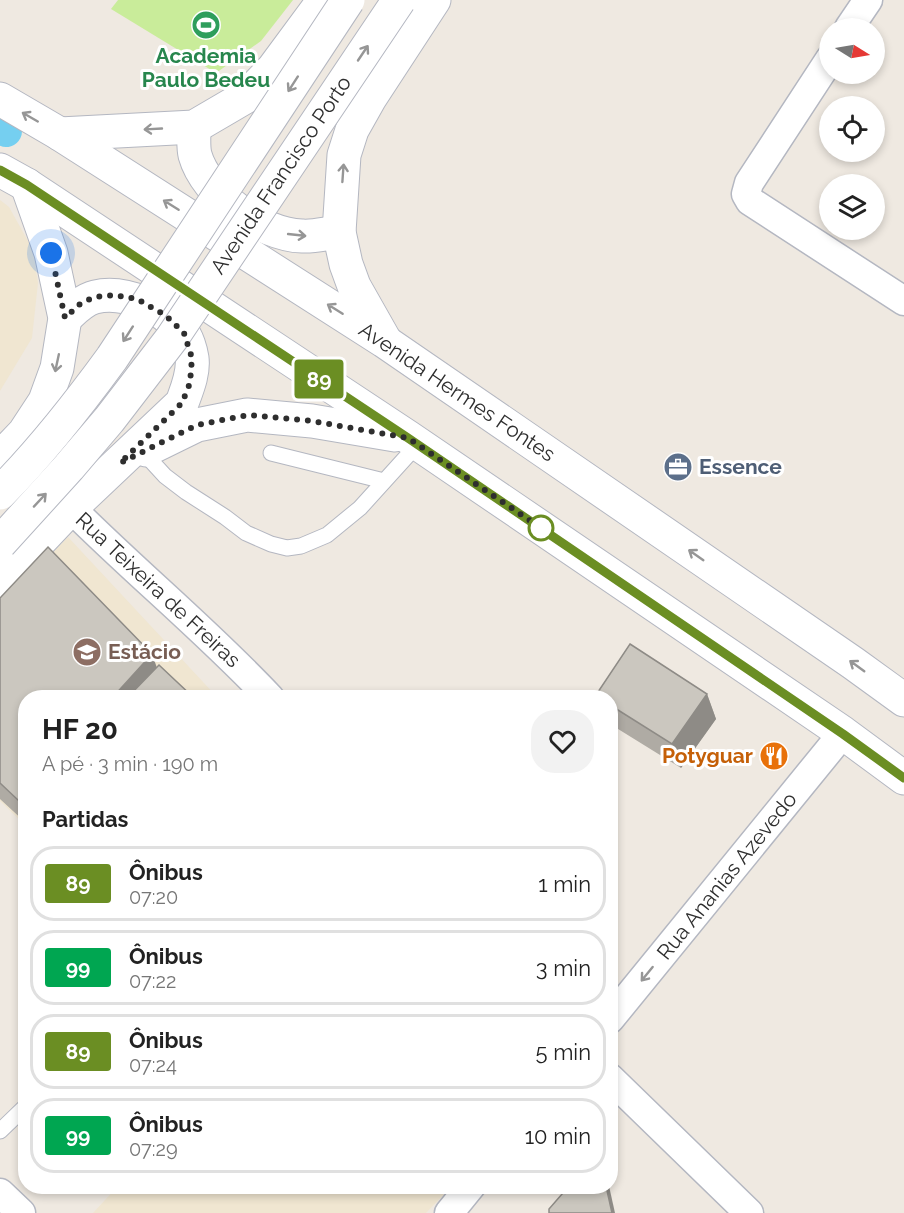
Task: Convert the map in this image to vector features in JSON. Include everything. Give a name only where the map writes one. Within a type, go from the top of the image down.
[{"type":"main road","points":[[60,134],[194,127],[247,96],[273,69],[324,0]]},
{"type":"main road","points":[[0,493],[30,463],[60,427],[112,358],[348,0]]},
{"type":"main road","name":"Avenida Francisco Porto","points":[[0,543],[89,444],[172,338],[399,0]]},
{"type":"main road","points":[[384,341],[354,286],[346,264],[339,232],[344,155],[352,130],[370,98],[434,0]]},
{"type":"main road","name":"Avenida Hermes Fontes","points":[[0,99],[60,134],[384,341],[904,700]]},
{"type":"main road","points":[[194,127],[195,155],[202,170],[210,184],[241,213],[269,228],[291,235],[339,232]]},
{"type":"main road","points":[[0,458],[24,433],[45,401],[57,368],[65,318],[51,253],[13,178]]},
{"type":"main road","points":[[13,178],[413,441],[904,778]]},
{"type":"main road","points":[[0,583],[71,508],[131,457],[182,403],[190,383],[192,358],[184,333],[165,315],[137,299],[114,295],[95,297],[81,303],[65,318]]},
{"type":"main road","points":[[131,457],[197,425],[248,415],[312,421],[413,441]]},
{"type":"street","points":[[856,18],[868,0]]},
{"type":"street","points":[[819,76],[748,183],[747,194],[750,201],[904,301]]},
{"type":"street","name":"Rua Teixeira de Freiras","points":[[71,508],[263,690]]},
{"type":"street","name":"Rua Ananias Azevedo","points":[[618,1009],[843,734]]},
{"type":"street","points":[[618,1086],[749,1213]]},
{"type":"street","points":[[0,1192],[21,1213]]},
{"type":"lane","points":[[131,457],[165,476],[246,533],[271,544],[288,548],[301,546],[327,535],[360,507],[384,481],[413,441]]},
{"type":"lane","points":[[271,453],[384,481]]},
{"type":"lane","points":[[0,1131],[18,1114]]},
{"type":"shaded area","points":[[0,200],[9,207],[33,250],[38,283],[32,338],[0,391]]},
{"type":"shaded area","name":"Estácio","points":[[68,537],[210,690],[18,690],[18,818],[0,801],[0,607]]},
{"type":"shaded area","points":[[111,1194],[444,1194],[426,1213],[93,1213]]},
{"type":"green space","name":"Academia Paulo Bedeu","points":[[118,0],[293,0],[261,41],[216,73],[111,9]]},
{"type":"building","name":"Estácio","points":[[48,547],[152,654],[119,690],[18,690],[18,800],[0,783],[0,598]]},
{"type":"building","points":[[630,644],[707,694],[672,744],[618,710],[618,690],[599,690]]},
{"type":"building","points":[[159,665],[186,690],[135,690]]},
{"type":"building","points":[[562,1194],[608,1194],[612,1213],[549,1213],[549,1209]]},
{"type":"waterway","points":[[0,128],[6,131]]},
{"type":"bus line","name":"89","points":[[0,170],[27,185],[408,438],[843,734],[904,778]]},
{"type":"place","name":"Academia Paulo Bedeu","points":[[206,25]]},
{"type":"place","name":"Essence","points":[[678,467]]},
{"type":"place","name":"Estácio","points":[[87,652]]},
{"type":"place","name":"Potyguar","points":[[774,756]]},
{"type":"route","points":[[51,253],[65,318],[81,303],[95,297],[114,295],[137,299],[165,315],[184,333],[192,358],[190,383],[182,403],[120,463],[197,425],[248,415],[312,421],[408,438],[541,528]]}]
